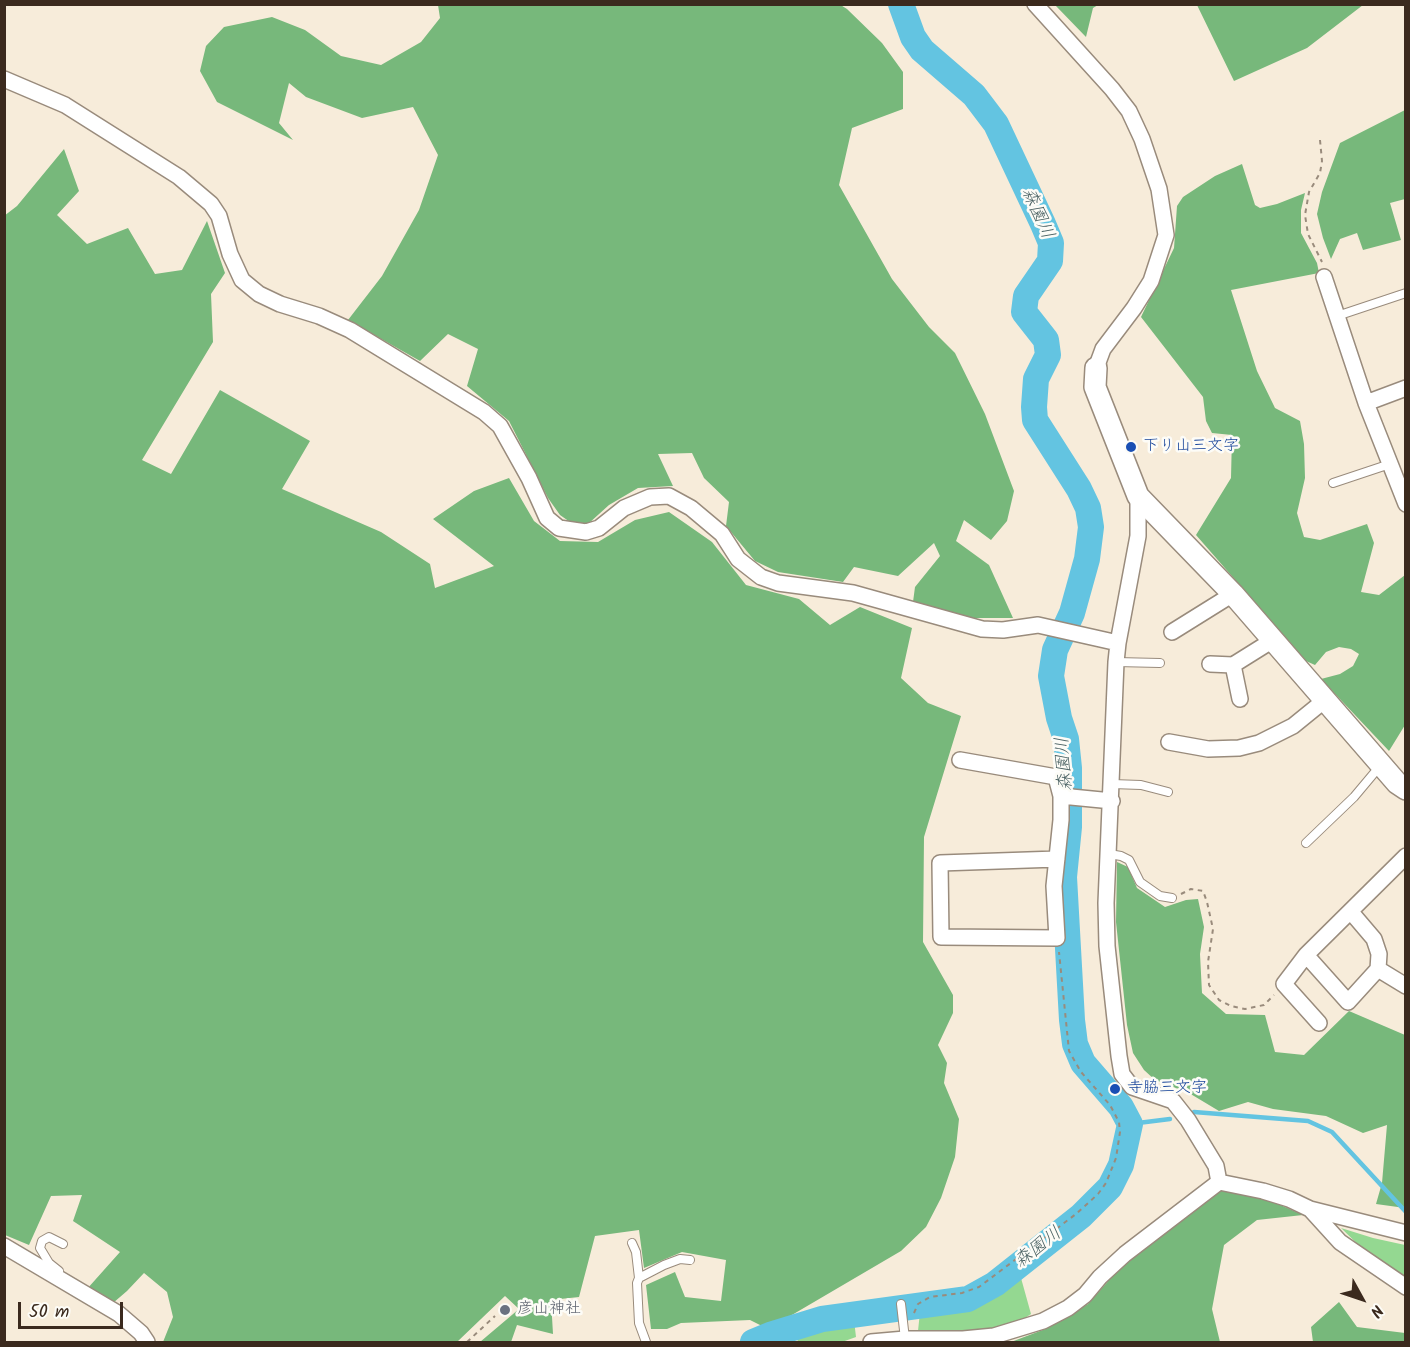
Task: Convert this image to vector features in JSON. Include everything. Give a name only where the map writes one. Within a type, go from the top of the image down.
[{"type":"street","points":[[1035,4],[1129,111],[1142,139],[1159,189],[1166,235],[1151,281],[1134,308],[1103,348],[1096,368],[1095,387],[1138,496],[1138,536],[1116,662],[1107,946],[1122,1074],[1132,1087],[1173,1101],[1188,1120],[1216,1166],[1219,1182]]},
{"type":"street","points":[[4,79],[64,105],[179,177],[212,204],[219,216],[230,254],[242,280],[259,294],[280,304],[320,316],[350,330],[484,412],[500,426],[530,478],[547,518],[559,528],[586,532],[599,528],[624,508],[650,497],[669,496],[691,507],[722,534],[738,559],[761,577],[778,582],[853,593],[982,629],[1003,630],[1038,625],[1118,643]]},
{"type":"street","points":[[1324,277],[1366,403],[1406,504]]},
{"type":"street","points":[[1366,403],[1406,388]]},
{"type":"street","points":[[1138,496],[1233,594],[1381,765],[1397,783],[1406,789]]},
{"type":"street","points":[[1172,632],[1233,594]]},
{"type":"street","points":[[1210,664],[1233,665],[1273,640]]},
{"type":"street","points":[[1233,665],[1240,699]]},
{"type":"street","points":[[1169,742],[1208,749],[1239,748],[1259,743],[1293,726],[1325,700]]},
{"type":"street","points":[[960,760],[1056,777],[1061,796],[1061,820],[1057,859],[1054,886],[1057,938],[941,937],[940,863],[1057,859]]},
{"type":"street","points":[[1061,796],[1112,801]]},
{"type":"street","points":[[1319,1023],[1284,984],[1306,955],[1406,856]]},
{"type":"street","points":[[1306,955],[1348,1002],[1378,969],[1378,954],[1374,939],[1351,912]]},
{"type":"street","points":[[1378,969],[1406,986]]},
{"type":"street","points":[[871,1342],[905,1339],[963,1340],[994,1336],[1051,1317],[1085,1295],[1100,1277],[1125,1254],[1219,1182],[1263,1191],[1289,1199],[1310,1209],[1406,1233]]},
{"type":"street","points":[[1310,1209],[1340,1242],[1406,1287]]},
{"type":"street","points":[[4,1246],[119,1314],[141,1333],[147,1342]]},
{"type":"lane","points":[[1337,316],[1406,292]]},
{"type":"lane","points":[[1333,483],[1390,464]]},
{"type":"lane","points":[[1116,662],[1160,663]]},
{"type":"lane","points":[[1306,843],[1354,797],[1381,765]]},
{"type":"lane","points":[[1112,784],[1141,785],[1168,792]]},
{"type":"lane","points":[[1109,854],[1129,860],[1140,882],[1160,896],[1172,898]]},
{"type":"lane","points":[[63,1244],[49,1237],[42,1241],[40,1248],[49,1263],[62,1274],[71,1287]]},
{"type":"lane","points":[[632,1243],[636,1252],[639,1278],[637,1283],[639,1323],[646,1342]]},
{"type":"lane","points":[[639,1278],[664,1265],[681,1259],[690,1260]]},
{"type":"lane","points":[[901,1304],[905,1339]]},
{"type":"path","points":[[1320,141],[1322,161],[1320,173],[1309,192],[1305,214],[1308,234],[1322,262],[1324,277]]},
{"type":"path","points":[[1172,898],[1191,889],[1203,891],[1213,929],[1208,962],[1209,985],[1219,1000],[1245,1009],[1264,1005],[1284,984]]},
{"type":"path","points":[[914,1314],[918,1304],[930,1297],[971,1291],[988,1281],[1087,1205],[1106,1183],[1116,1158],[1120,1132],[1119,1122],[1110,1105],[1081,1071],[1069,1051],[1057,938]]},
{"type":"path","points":[[467,1342],[495,1316]]},
{"type":"green space","points":[[839,4],[882,43],[903,72],[903,109],[852,128],[839,185],[892,279],[929,327],[955,353],[985,414],[1014,491],[1007,521],[991,540],[964,520],[956,541],[989,565],[1013,618],[974,618],[913,602],[915,587],[940,556],[934,543],[898,576],[854,567],[843,582],[778,572],[755,561],[726,526],[729,502],[704,478],[692,453],[658,454],[673,486],[638,488],[609,505],[588,524],[570,522],[560,515],[548,498],[509,421],[467,386],[478,349],[448,334],[420,361],[348,320],[382,276],[419,210],[438,155],[413,107],[362,118],[306,97],[289,83],[279,123],[293,140],[217,102],[200,71],[206,46],[224,27],[272,17],[305,30],[341,56],[381,65],[421,42],[440,18],[438,5]]},
{"type":"green space","points":[[1055,5],[1098,5],[1093,8],[1086,37]]},
{"type":"green space","points":[[1197,5],[1363,5],[1307,48],[1234,81]]},
{"type":"green space","points":[[1405,110],[1405,199],[1390,203],[1401,240],[1363,250],[1357,233],[1340,239],[1331,259],[1317,214],[1322,192],[1340,143]]},
{"type":"green space","points":[[64,149],[79,191],[57,215],[87,244],[128,228],[155,274],[182,270],[207,221],[225,273],[211,294],[213,342],[142,460],[171,474],[220,390],[310,441],[282,489],[381,532],[430,564],[435,588],[494,566],[433,519],[474,491],[509,478],[534,521],[560,541],[598,542],[635,520],[669,512],[712,542],[746,585],[799,599],[830,625],[860,607],[912,628],[901,678],[928,703],[961,716],[924,837],[923,942],[953,995],[953,1013],[938,1045],[947,1063],[944,1083],[959,1119],[955,1157],[941,1198],[926,1227],[901,1251],[768,1329],[750,1320],[681,1323],[667,1329],[651,1329],[646,1285],[675,1272],[685,1297],[721,1301],[726,1260],[682,1252],[644,1268],[639,1230],[595,1236],[579,1297],[551,1300],[553,1334],[517,1325],[511,1342],[480,1342],[519,1309],[505,1296],[457,1342],[163,1342],[173,1317],[167,1292],[144,1273],[113,1303],[87,1289],[120,1252],[73,1221],[82,1195],[51,1196],[29,1245],[5,1235],[4,216],[17,206]]},
{"type":"green space","points":[[1242,164],[1255,205],[1260,208],[1305,193],[1301,210],[1301,233],[1317,263],[1319,273],[1231,290],[1257,371],[1275,408],[1300,421],[1304,444],[1305,478],[1297,513],[1304,537],[1320,540],[1367,524],[1374,543],[1361,592],[1379,595],[1405,575],[1405,725],[1389,751],[1321,679],[1340,674],[1353,666],[1359,654],[1351,649],[1339,647],[1326,652],[1315,665],[1306,661],[1196,535],[1231,478],[1232,435],[1212,433],[1206,421],[1203,397],[1141,317],[1174,248],[1177,206],[1183,197],[1215,176]]},
{"type":"green space","points":[[1117,862],[1128,867],[1137,888],[1165,907],[1186,900],[1198,899],[1204,927],[1200,954],[1202,993],[1226,1014],[1265,1015],[1275,1052],[1304,1055],[1349,1011],[1405,1035],[1405,1208],[1376,1204],[1382,1183],[1387,1125],[1363,1133],[1326,1116],[1273,1109],[1248,1102],[1219,1111],[1189,1093],[1155,1080],[1144,1070],[1133,1053],[1127,1025],[1116,922]]},
{"type":"green space","points":[[1221,1190],[1258,1195],[1303,1215],[1257,1220],[1224,1245],[1212,1309],[1220,1342],[1011,1342],[1048,1328],[1088,1304],[1140,1245]]},
{"type":"green space","points":[[1341,1228],[1405,1245],[1405,1278],[1372,1258]]},
{"type":"green space","points":[[1021,1278],[1031,1314],[1019,1322],[993,1330],[918,1331],[920,1312],[980,1302]]},
{"type":"green space","points":[[1339,1302],[1357,1327],[1405,1333],[1405,1342],[1313,1342],[1311,1327]]},
{"type":"green space","points":[[854,1320],[856,1337],[842,1342],[798,1342],[796,1334]]},
{"type":"waterway","name":"森園川","points":[[753,1342],[822,1319],[968,1299],[995,1284],[1081,1216],[1110,1187],[1121,1165],[1130,1124],[1121,1107],[1083,1063],[1075,1044],[1072,1020],[1064,877],[1069,827],[1069,768],[1066,739],[1059,718],[1051,676],[1055,650],[1072,613],[1087,559],[1091,527],[1088,508],[1079,489],[1035,420],[1036,379],[1048,355],[1046,340],[1024,312],[1026,296],[1050,261],[1051,243],[996,124],[974,95],[922,50],[913,37],[901,4]]},
{"type":"waterway","points":[[1194,1112],[1308,1121],[1332,1132],[1406,1212]]},
{"type":"waterway","points":[[1130,1124],[1170,1119]]},
{"type":"place","name":"下り山三文字","points":[[1131,447]]},
{"type":"place","name":"寺脇三文字","points":[[1115,1089]]},
{"type":"place","name":"彦山神社","points":[[505,1310]]}]
